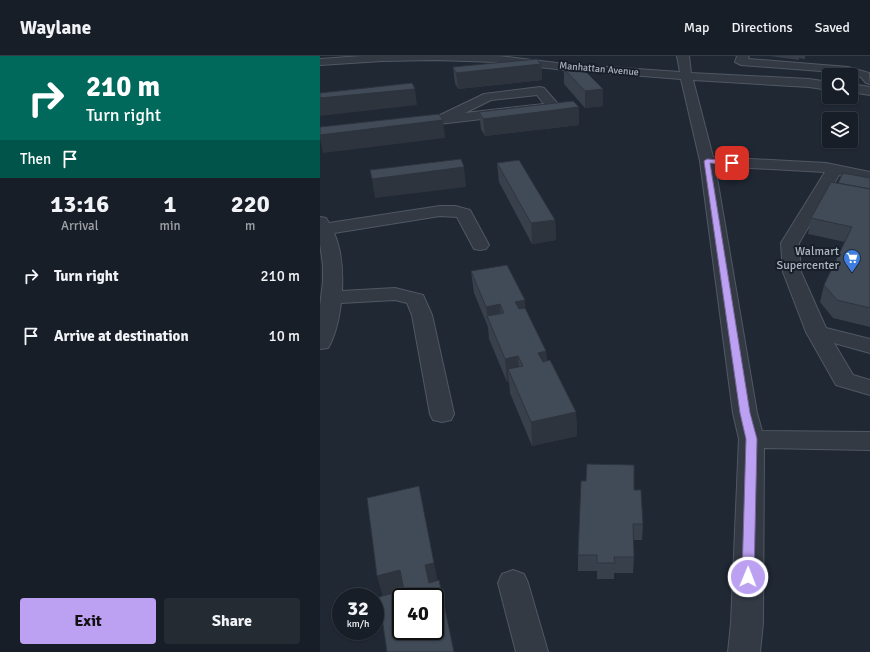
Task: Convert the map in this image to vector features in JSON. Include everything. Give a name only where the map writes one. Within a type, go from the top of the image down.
[{"type":"street","points":[[743,56],[741,62],[831,68],[831,56]]},
{"type":"street","name":"Manhattan Avenue","points":[[320,62],[382,58],[434,57],[685,66],[822,85]]},
{"type":"street","points":[[685,66],[707,161],[745,413],[752,439],[747,623],[744,652]]},
{"type":"street","points":[[858,72],[865,75],[864,86]]},
{"type":"street","points":[[397,124],[490,114],[553,107],[540,91],[488,97],[443,119]]},
{"type":"street","points":[[707,161],[834,170],[870,177]]},
{"type":"street","points":[[834,170],[790,244],[792,272],[817,332],[844,380],[870,388]]},
{"type":"street","points":[[320,343],[324,333],[334,276],[331,256],[322,225],[440,211],[455,211],[464,214],[480,245]]},
{"type":"street","points":[[331,298],[395,294],[416,299],[422,315],[442,414]]},
{"type":"street","points":[[817,332],[870,346]]},
{"type":"street","points":[[752,439],[870,441]]},
{"type":"street","points":[[513,583],[532,652]]},
{"type":"building","points":[[537,59],[541,64],[456,73],[453,67]]},
{"type":"building","points":[[581,67],[603,89],[585,91],[564,69]]},
{"type":"building","points":[[412,83],[415,89],[320,98],[320,93]]},
{"type":"building","points":[[573,101],[579,107],[483,119],[479,112]]},
{"type":"building","points":[[439,114],[443,120],[320,135],[320,127]]},
{"type":"building","points":[[461,159],[464,167],[372,179],[370,170]]},
{"type":"building","points":[[519,160],[555,220],[531,223],[497,163]]},
{"type":"building","points":[[843,173],[870,178],[870,189],[838,183]]},
{"type":"building","name":"Walmart Supercenter","points":[[831,182],[870,189],[870,308],[837,300],[824,285],[852,227],[811,218]]},
{"type":"building","points":[[507,265],[525,300],[515,302],[519,309],[525,308],[546,351],[538,353],[543,362],[550,360],[576,412],[531,422],[508,369],[523,366],[518,356],[505,359],[487,316],[504,313],[500,304],[486,307],[471,271]]},
{"type":"building","points":[[587,464],[634,465],[634,490],[641,490],[643,524],[633,524],[634,557],[614,557],[615,563],[597,563],[597,555],[578,555],[581,481],[586,481]]},
{"type":"building","points":[[419,486],[434,563],[425,565],[429,583],[439,580],[441,588],[404,588],[400,570],[377,576],[367,498]]},
{"type":"building","points":[[392,593],[392,640],[444,640],[444,604],[454,652],[387,652],[384,631],[384,596]]},
{"type":"place","name":"Walmart Supercenter","points":[[852,273]]},
{"type":"route","points":[[732,163],[707,161],[745,413],[752,439],[748,577]]}]
